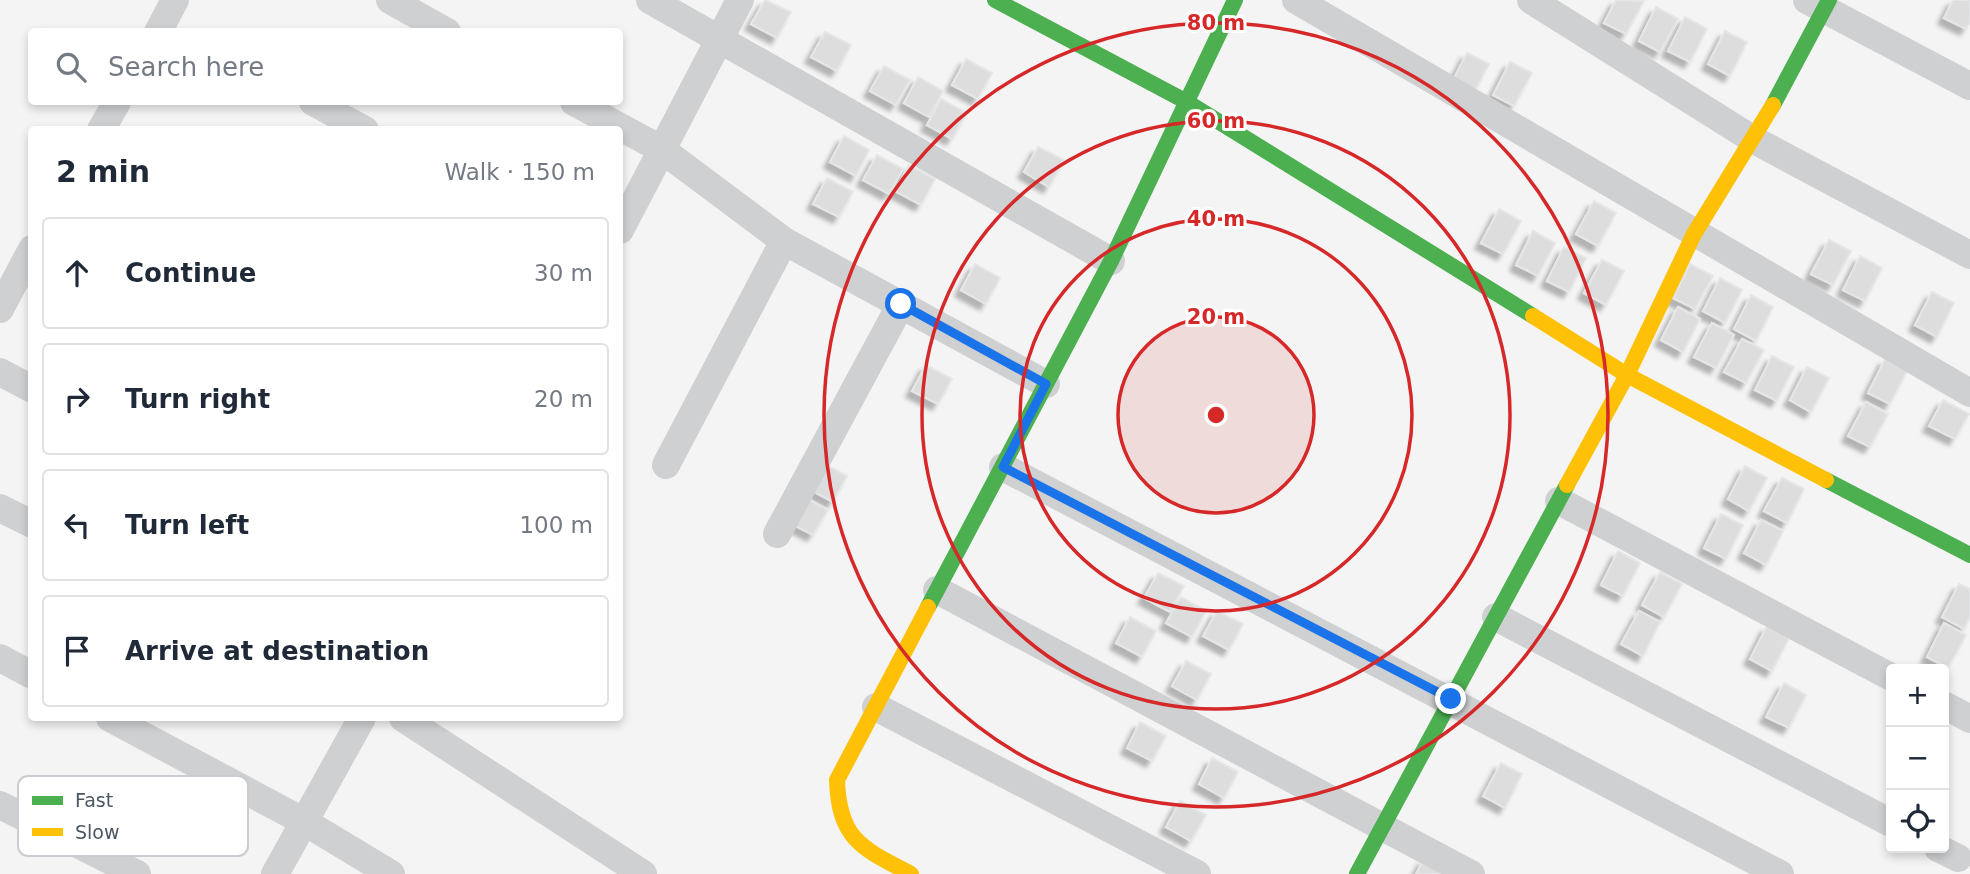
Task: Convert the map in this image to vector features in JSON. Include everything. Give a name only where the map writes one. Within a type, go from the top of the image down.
[{"type":"street","points":[[390,0],[440,28]]},
{"type":"street","points":[[650,0],[1111,261]]},
{"type":"street","points":[[623,224],[740,0]]},
{"type":"street","points":[[995,0],[1187,102],[1627,375],[1970,555]]},
{"type":"street","points":[[911,874],[859,845],[845,832],[836,810],[837,780],[1111,261],[1235,0]]},
{"type":"street","points":[[1296,0],[1970,393]]},
{"type":"street","points":[[1531,0],[1754,140],[1970,255]]},
{"type":"street","points":[[1357,874],[1627,375],[1694,234],[1754,140],[1820,3],[1970,86]]},
{"type":"street","points":[[103,126],[115,105]]},
{"type":"street","points":[[319,105],[358,126]]},
{"type":"street","points":[[580,105],[618,126]]},
{"type":"street","points":[[623,128],[661,149],[784,241],[1046,384]]},
{"type":"street","points":[[666,465],[784,241]]},
{"type":"street","points":[[0,309],[28,262]]},
{"type":"street","points":[[777,534],[901,304]]},
{"type":"street","points":[[0,372],[28,387]]},
{"type":"street","points":[[1003,467],[1451,699],[1780,874]]},
{"type":"street","points":[[1559,501],[1886,674]]},
{"type":"street","points":[[0,508],[28,522]]},
{"type":"street","points":[[937,590],[1471,874]]},
{"type":"street","points":[[1496,617],[1886,821]]},
{"type":"street","points":[[0,658],[28,673]]},
{"type":"street","points":[[876,707],[1197,874]]},
{"type":"street","points":[[1949,708],[1970,719]]},
{"type":"street","points":[[116,721],[219,776]]},
{"type":"street","points":[[275,874],[360,721]]},
{"type":"street","points":[[408,721],[643,874]]},
{"type":"street","points":[[248,792],[391,874]]},
{"type":"street","points":[[0,805],[18,814]]},
{"type":"street","points":[[101,856],[137,874]]},
{"type":"building","points":[[765,0],[791,12],[777,38],[751,24]]},
{"type":"building","points":[[1616,0],[1644,1],[1626,34],[1604,23]]},
{"type":"building","points":[[1953,0],[1970,0],[1970,22],[1966,29],[1944,18]]},
{"type":"building","points":[[1656,7],[1678,19],[1660,52],[1639,41]]},
{"type":"building","points":[[1685,17],[1707,29],[1690,62],[1668,51]]},
{"type":"building","points":[[1725,31],[1747,42],[1730,76],[1708,64]]},
{"type":"building","points":[[825,32],[851,45],[837,71],[811,57]]},
{"type":"building","points":[[1467,53],[1489,64],[1472,97],[1450,86]]},
{"type":"building","points":[[966,59],[992,73],[978,99],[952,85]]},
{"type":"building","points":[[1510,62],[1532,73],[1514,106],[1493,95]]},
{"type":"building","points":[[884,66],[910,80],[896,105],[870,91]]},
{"type":"building","points":[[918,77],[943,91],[929,117],[904,103]]},
{"type":"building","points":[[941,99],[967,113],[952,139],[927,125]]},
{"type":"building","points":[[844,136],[869,150],[856,176],[830,162]]},
{"type":"building","points":[[1038,147],[1064,160],[1049,187],[1024,172]]},
{"type":"building","points":[[877,155],[903,169],[889,194],[863,180]]},
{"type":"building","points":[[909,165],[935,179],[921,205],[895,191]]},
{"type":"building","points":[[827,178],[853,192],[839,217],[813,204]]},
{"type":"building","points":[[1594,201],[1616,213],[1598,246],[1576,234]]},
{"type":"building","points":[[1499,209],[1521,221],[1503,254],[1481,243]]},
{"type":"building","points":[[1533,231],[1555,243],[1538,276],[1516,265]]},
{"type":"building","points":[[1829,240],[1851,251],[1833,285],[1811,274]]},
{"type":"building","points":[[1564,247],[1586,258],[1569,292],[1547,281]]},
{"type":"building","points":[[1860,256],[1882,268],[1865,301],[1843,290]]},
{"type":"building","points":[[1602,260],[1624,271],[1606,305],[1584,293]]},
{"type":"building","points":[[975,264],[1000,278],[986,304],[961,290]]},
{"type":"building","points":[[1690,264],[1713,276],[1695,309],[1673,298]]},
{"type":"building","points":[[1720,278],[1742,290],[1725,323],[1703,311]]},
{"type":"building","points":[[1932,292],[1954,303],[1937,337],[1915,325]]},
{"type":"building","points":[[1751,295],[1773,307],[1756,341],[1734,329]]},
{"type":"building","points":[[1678,307],[1700,319],[1683,352],[1661,340]]},
{"type":"building","points":[[1712,323],[1734,335],[1716,368],[1694,357]]},
{"type":"building","points":[[1742,339],[1764,350],[1746,383],[1724,372]]},
{"type":"building","points":[[1772,356],[1794,367],[1777,401],[1755,390]]},
{"type":"building","points":[[1885,359],[1907,371],[1890,404],[1868,393]]},
{"type":"building","points":[[926,365],[952,379],[938,404],[912,391]]},
{"type":"building","points":[[1807,367],[1829,378],[1811,412],[1790,400]]},
{"type":"building","points":[[1943,400],[1969,414],[1955,439],[1929,426]]},
{"type":"building","points":[[1866,402],[1888,414],[1870,447],[1848,436]]},
{"type":"building","points":[[821,462],[847,476],[833,502],[807,488]]},
{"type":"building","points":[[1745,466],[1767,478],[1749,511],[1728,499]]},
{"type":"building","points":[[1782,478],[1804,489],[1787,523],[1764,511]]},
{"type":"building","points":[[802,496],[828,510],[813,535],[788,522]]},
{"type":"building","points":[[1721,514],[1743,525],[1726,559],[1704,548]]},
{"type":"building","points":[[1761,520],[1783,531],[1766,565],[1744,553]]},
{"type":"building","points":[[1618,551],[1640,563],[1623,596],[1601,585]]},
{"type":"building","points":[[1660,572],[1682,584],[1664,617],[1642,605]]},
{"type":"building","points":[[1158,573],[1184,586],[1170,612],[1144,598]]},
{"type":"building","points":[[1959,584],[1970,589],[1970,617],[1964,629],[1942,617]]},
{"type":"building","points":[[1181,597],[1206,611],[1192,637],[1166,623]]},
{"type":"building","points":[[1217,611],[1243,624],[1229,650],[1203,636]]},
{"type":"building","points":[[1639,611],[1660,622],[1643,656],[1621,644]]},
{"type":"building","points":[[1130,617],[1156,631],[1142,657],[1116,643]]},
{"type":"building","points":[[1944,623],[1966,635],[1949,666],[1927,657]]},
{"type":"building","points":[[1767,626],[1789,638],[1772,671],[1750,659]]},
{"type":"building","points":[[1186,661],[1211,674],[1197,700],[1172,686]]},
{"type":"building","points":[[1784,683],[1806,695],[1789,728],[1766,717]]},
{"type":"building","points":[[1140,722],[1166,736],[1152,761],[1127,748]]},
{"type":"building","points":[[1212,758],[1238,772],[1224,798],[1199,784]]},
{"type":"building","points":[[1501,763],[1522,774],[1505,808],[1483,796]]},
{"type":"building","points":[[1180,801],[1206,815],[1191,841],[1166,827]]},
{"type":"building","points":[[1424,859],[1444,874],[1416,874]]},
{"type":"traffic: fast","points":[[995,0],[1187,102],[1533,316]]},
{"type":"traffic: fast","points":[[928,607],[1111,261],[1235,0]]},
{"type":"traffic: fast","points":[[1773,105],[1829,0]]},
{"type":"traffic: fast","points":[[1826,480],[1970,555]]},
{"type":"traffic: fast","points":[[1357,874],[1567,485]]},
{"type":"traffic: slow","points":[[1567,485],[1627,375],[1694,234],[1773,105]]},
{"type":"traffic: slow","points":[[1533,316],[1627,375],[1826,480]]},
{"type":"traffic: slow","points":[[911,874],[879,857],[856,840],[843,816],[837,780],[928,607]]},
{"type":"route","points":[[901,304],[1046,384],[1003,467],[1451,699]]}]
